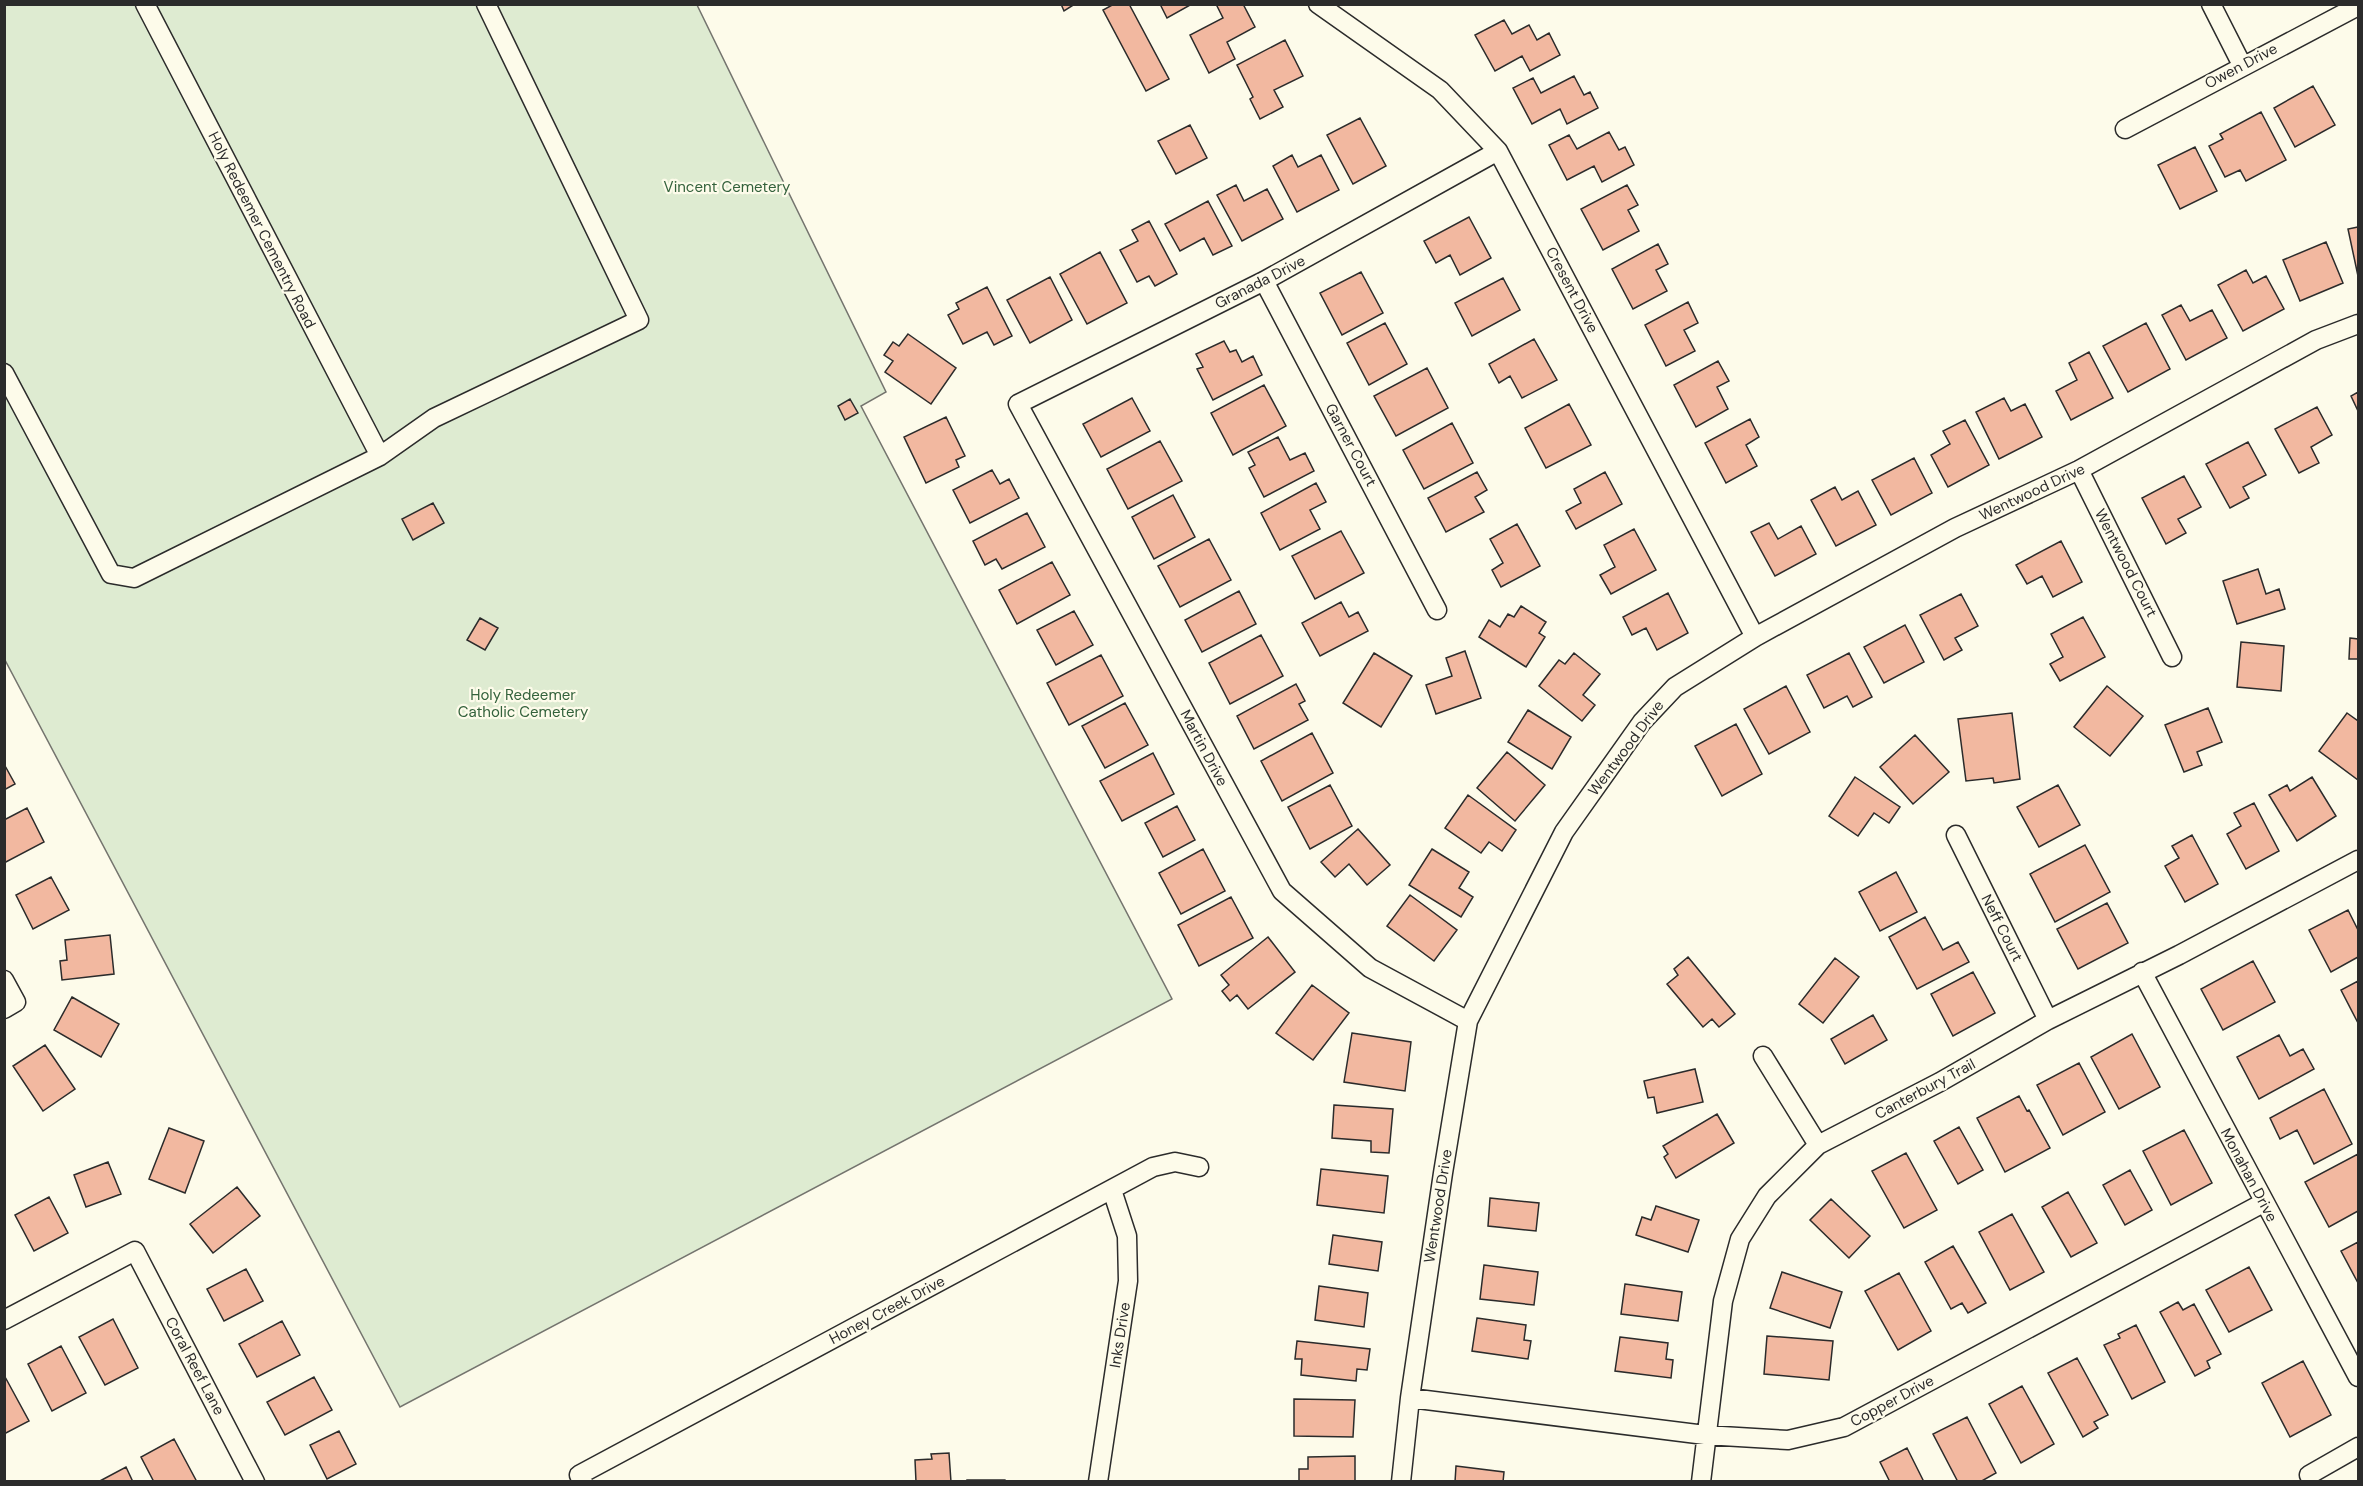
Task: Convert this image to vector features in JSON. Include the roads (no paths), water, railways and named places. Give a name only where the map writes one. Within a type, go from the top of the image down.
[{"type":"street","name":"Holy Redeemer Cementry Road","points":[[145,4],[380,456]]},
{"type":"street","points":[[4,373],[111,574],[134,578],[380,456],[434,418],[639,320],[486,4]]},
{"type":"street","name":"Cresent Drive","points":[[1318,4],[1440,90],[1498,151],[1755,637]]},
{"type":"street","points":[[2211,4],[2242,65]]},
{"type":"street","name":"Owen Drive","points":[[2125,129],[2242,65],[2358,6]]},
{"type":"street","name":"Granada Drive","points":[[1018,404],[1264,281],[1498,151]]},
{"type":"street","name":"Garner Court","points":[[1264,281],[1437,610]]},
{"type":"street","name":"Wentwood Drive","points":[[1401,1482],[1410,1398],[1468,1021],[1564,832],[1642,722],[1675,687],[1755,637],[1955,528],[2079,470],[2316,340],[2358,324]]},
{"type":"street","name":"Martin Drive","points":[[1018,404],[1282,891],[1370,968],[1468,1021]]},
{"type":"street","name":"Wentwood Court","points":[[2079,470],[2172,657]]},
{"type":"street","name":"Neff Court","points":[[1956,835],[2048,1020]]},
{"type":"street","name":"Canterbury Trail","points":[[1701,1482],[1723,1301],[1740,1239],[1767,1196],[1818,1145],[1940,1082],[2048,1020],[2142,972],[2179,956],[2358,860]]},
{"type":"street","name":"Monahan Drive","points":[[2142,972],[2263,1203],[2358,1377]]},
{"type":"street","points":[[4,980],[10,1005]]},
{"type":"street","points":[[1763,1056],[1818,1145]]},
{"type":"street","name":"Honey Creek Drive","points":[[581,1478],[1153,1167],[1175,1162],[1199,1167]]},
{"type":"street","name":"Inks Drive","points":[[1098,1482],[1128,1281],[1127,1236],[1112,1190]]},
{"type":"street","name":"Copper Drive","points":[[1410,1398],[1706,1435],[1788,1440],[1844,1427],[2263,1203]]},
{"type":"street","name":"Coral Reef Lane","points":[[4,1320],[135,1251],[255,1482]]},
{"type":"street","points":[[2309,1475],[2358,1447]]},
{"type":"park label","name":"Vincent Cemetery","points":[[727,187]]},
{"type":"park label","name":"Holy Redeemer Catholic Cemetery","points":[[523,704]]}]
